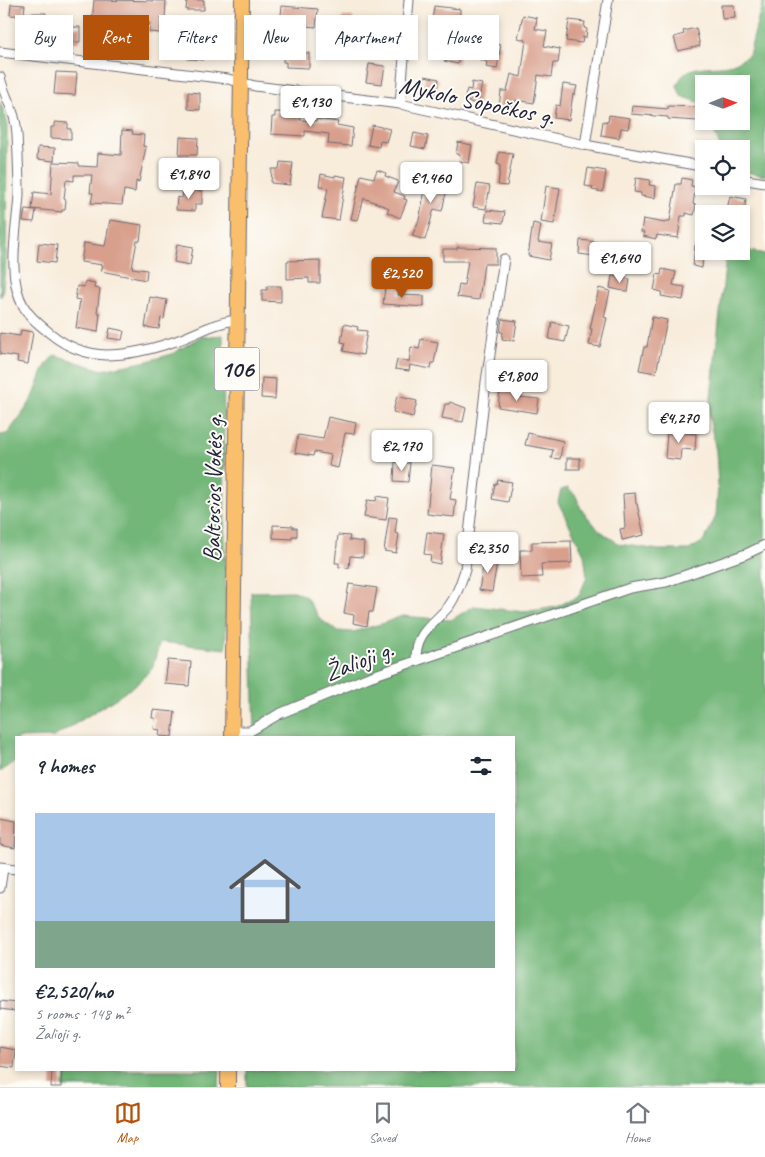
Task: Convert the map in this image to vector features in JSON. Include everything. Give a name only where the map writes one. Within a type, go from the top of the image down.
[{"type":"main road","name":"Baltosios Vokės g.","points":[[232,734],[242,0]]},
{"type":"main road","points":[[228,1071],[228,1087]]},
{"type":"street","points":[[400,104],[410,0]]},
{"type":"street","points":[[585,144],[608,0]]},
{"type":"street","name":"Mykolo Sopočkos g.","points":[[0,52],[228,78],[255,86],[400,104],[585,144],[695,165]]},
{"type":"street","points":[[0,76],[15,117],[17,133],[19,194],[15,268],[17,290],[24,307],[34,320],[62,343],[88,353],[107,355],[142,351],[174,342],[217,323],[237,320]]},
{"type":"street","points":[[750,180],[765,183]]},
{"type":"street","name":"Žalioji g.","points":[[232,734],[250,730],[279,714],[369,676],[416,661],[418,643],[424,630],[449,605],[460,587],[465,570],[486,382],[504,259]]},
{"type":"street","points":[[416,661],[630,588],[666,582],[765,546]]},
{"type":"street","points":[[0,888],[2,867],[15,869]]},
{"type":"green space","points":[[763,0],[765,0],[765,176],[750,173],[750,140],[717,140],[714,130],[750,130],[750,75],[695,75],[695,101],[681,96],[677,86],[687,72],[702,67],[727,65],[749,55]]},
{"type":"green space","points":[[0,102],[7,121],[6,261],[2,295],[0,297]]},
{"type":"green space","points":[[750,251],[765,254],[765,1087],[247,1087],[247,1071],[515,1071],[515,736],[255,736],[251,592],[294,591],[306,597],[320,619],[337,631],[353,632],[402,616],[451,620],[474,606],[524,612],[556,607],[579,596],[587,577],[584,554],[558,502],[561,490],[568,488],[576,496],[581,509],[599,530],[619,544],[659,550],[689,550],[704,541],[716,516],[718,485],[716,451],[709,416],[726,260],[750,260]]},
{"type":"green space","points":[[223,335],[226,649],[160,642],[152,669],[138,683],[118,697],[56,736],[15,736],[15,762],[0,772],[0,435],[7,434],[24,411],[33,397],[44,369],[55,355],[102,370],[172,354],[200,337]]},
{"type":"green space","points":[[68,1071],[220,1071],[219,1087],[62,1087]]},
{"type":"building","points":[[94,0],[166,1],[165,15],[159,15],[159,33],[149,32],[149,15],[93,15]]},
{"type":"building","points":[[187,0],[204,0],[204,10],[186,10]]},
{"type":"building","points":[[11,4],[25,5],[24,13],[46,13],[46,15],[10,15]]},
{"type":"building","points":[[721,5],[734,5],[735,18],[722,19]]},
{"type":"building","points":[[282,6],[318,9],[316,27],[306,26],[306,15],[281,15]]},
{"type":"building","points":[[434,6],[460,9],[460,15],[433,15]]},
{"type":"building","points":[[523,15],[537,18],[535,29],[547,31],[544,46],[560,49],[558,63],[553,63],[551,77],[538,75],[534,103],[516,100],[514,110],[499,107],[501,91],[507,91],[511,74],[521,77],[526,40],[518,38]]},
{"type":"building","points":[[569,20],[585,22],[584,28],[587,29],[586,38],[583,37],[582,43],[566,41]]},
{"type":"building","points":[[73,27],[80,27],[80,42],[73,42]]},
{"type":"building","points":[[696,28],[700,46],[678,51],[674,37],[684,34],[683,31]]},
{"type":"building","points":[[306,53],[309,53],[309,68],[286,67],[286,62],[283,62],[283,60],[306,60]]},
{"type":"building","points":[[444,60],[459,60],[458,64]]},
{"type":"building","points":[[480,60],[498,60],[497,69],[486,67],[487,62]]},
{"type":"building","points":[[369,64],[385,66],[382,84],[366,82]]},
{"type":"building","points":[[56,72],[77,73],[75,95],[54,94]]},
{"type":"building","points":[[425,76],[439,79],[436,95],[422,92]]},
{"type":"building","points":[[472,82],[482,84],[478,104],[464,101],[467,89],[471,90]]},
{"type":"building","points":[[563,84],[577,86],[575,94],[573,94],[569,120],[554,118],[556,105],[560,106]]},
{"type":"building","points":[[188,92],[200,93],[200,110],[188,109]]},
{"type":"building","points":[[632,106],[668,109],[668,106],[695,107],[695,121],[631,114]]},
{"type":"building","points":[[275,112],[301,113],[300,120],[316,121],[317,119],[338,122],[337,125],[353,128],[351,146],[328,144],[329,134],[305,131],[305,136],[271,134],[272,117],[275,117]]},
{"type":"building","points":[[609,115],[630,118],[628,129],[621,128],[619,138],[601,135],[603,121],[608,122]]},
{"type":"building","points":[[55,122],[68,123],[68,129],[71,129],[71,139],[51,138],[51,127],[55,127]]},
{"type":"building","points":[[372,125],[390,129],[386,142],[380,141],[379,147],[368,145]]},
{"type":"building","points":[[122,130],[133,131],[132,134],[144,135],[143,146],[146,147],[139,182],[136,181],[135,192],[124,190],[122,205],[91,203],[93,193],[90,193],[92,175],[74,175],[74,181],[66,180],[65,210],[62,210],[62,212],[32,209],[34,192],[51,194],[53,162],[79,163],[79,166],[97,167],[98,153],[121,155]]},
{"type":"building","points":[[414,133],[428,136],[425,149],[411,146]]},
{"type":"building","points":[[180,137],[198,138],[197,155],[179,155]]},
{"type":"building","points":[[458,142],[472,145],[469,163],[459,161],[460,155],[456,154]]},
{"type":"building","points":[[38,147],[55,148],[54,161],[37,159]]},
{"type":"building","points":[[499,152],[513,154],[507,186],[498,185],[500,165],[497,164]]},
{"type":"building","points":[[280,162],[293,163],[290,185],[271,183],[272,169],[279,169]]},
{"type":"building","points":[[588,168],[606,171],[603,192],[592,190],[593,187],[585,186]]},
{"type":"building","points":[[377,170],[386,173],[385,176],[398,181],[394,192],[405,196],[404,199],[407,200],[400,218],[387,212],[389,208],[364,198],[358,220],[351,219],[361,175],[374,178]]},
{"type":"building","points":[[321,174],[346,177],[339,220],[322,218],[328,188],[319,186]]},
{"type":"building","points":[[428,175],[449,180],[442,211],[434,209],[425,240],[412,236],[419,220]]},
{"type":"building","points":[[636,178],[650,180],[649,185],[656,186],[655,198],[641,196],[641,193],[634,192]]},
{"type":"building","points":[[682,178],[692,180],[691,186],[695,187],[693,204],[696,205],[694,215],[686,213],[686,216],[681,216],[678,238],[657,235],[656,239],[643,236],[644,232],[641,232],[643,219],[665,223],[665,221],[670,221],[676,184],[681,184]]},
{"type":"building","points":[[477,184],[490,186],[486,209],[473,207]]},
{"type":"building","points":[[546,186],[560,188],[554,224],[541,222]]},
{"type":"building","points":[[183,190],[202,191],[202,204],[195,204],[195,211],[176,210],[177,197],[182,198]]},
{"type":"building","points":[[730,196],[746,199],[745,205],[728,205]]},
{"type":"building","points":[[25,209],[36,210],[34,222],[23,221]]},
{"type":"building","points":[[487,210],[505,212],[503,223],[485,221]]},
{"type":"building","points":[[110,220],[142,225],[140,241],[137,241],[132,268],[147,270],[146,280],[101,271],[103,265],[81,262],[84,243],[105,246]]},
{"type":"building","points":[[533,223],[541,225],[538,242],[552,244],[549,260],[528,256]]},
{"type":"building","points":[[580,240],[597,242],[595,256],[579,254]]},
{"type":"building","points":[[39,243],[57,245],[55,263],[37,261]]},
{"type":"building","points":[[177,244],[193,247],[190,265],[174,262]]},
{"type":"building","points":[[695,245],[695,260],[703,260],[702,268],[693,266]]},
{"type":"building","points":[[457,247],[496,248],[496,264],[484,264],[479,300],[457,297],[459,284],[464,285],[468,261],[443,261],[443,249],[457,249]]},
{"type":"building","points":[[320,260],[320,283],[309,283],[309,278],[287,279],[287,261]]},
{"type":"building","points":[[662,269],[676,272],[673,285],[685,287],[683,300],[661,296],[662,292],[654,290],[657,274],[661,275]]},
{"type":"building","points":[[612,276],[630,279],[628,292],[610,288]]},
{"type":"building","points":[[85,281],[95,283],[94,288],[100,289],[97,313],[100,313],[98,332],[76,328],[80,300],[75,299],[77,286],[84,287]]},
{"type":"building","points":[[267,286],[281,286],[281,302],[262,301],[262,290],[267,290]]},
{"type":"building","points":[[385,287],[399,289],[398,295],[424,296],[424,307],[383,304]]},
{"type":"building","points":[[599,288],[610,291],[604,317],[607,318],[600,347],[589,345],[592,329],[590,329]]},
{"type":"building","points":[[150,297],[167,300],[164,319],[161,318],[159,329],[145,327]]},
{"type":"building","points":[[652,317],[667,320],[656,373],[639,370],[644,347],[647,347]]},
{"type":"building","points":[[502,319],[517,321],[514,341],[502,339],[503,332],[500,332]]},
{"type":"building","points":[[552,322],[569,326],[565,342],[549,339]]},
{"type":"building","points":[[344,324],[358,327],[357,330],[367,331],[363,355],[343,351],[345,343],[341,342]]},
{"type":"building","points":[[110,328],[124,331],[122,340],[108,338]]},
{"type":"building","points":[[21,330],[33,332],[28,364],[17,362],[18,357],[0,354],[0,333],[20,336]]},
{"type":"building","points":[[421,339],[438,342],[431,369],[410,365],[409,371],[395,369],[397,360],[409,362],[411,347],[419,349]]},
{"type":"building","points":[[262,378],[276,379],[275,399],[261,398]]},
{"type":"building","points":[[500,390],[521,393],[520,397],[539,399],[537,413],[498,407]]},
{"type":"building","points":[[397,396],[417,401],[413,417],[393,412]]},
{"type":"building","points":[[450,402],[466,408],[463,422],[442,418],[445,404]]},
{"type":"building","points":[[328,417],[356,423],[354,434],[345,433],[338,468],[329,466],[331,455],[314,452],[313,456],[295,453],[298,435],[323,439]]},
{"type":"building","points":[[678,432],[696,434],[695,450],[681,449],[680,460],[665,458],[667,433],[678,434]]},
{"type":"building","points":[[528,433],[563,441],[560,459],[551,458],[553,450],[525,445]]},
{"type":"building","points":[[567,458],[580,458],[580,469],[567,469]]},
{"type":"building","points":[[395,462],[410,463],[408,482],[394,481]]},
{"type":"building","points":[[432,465],[455,468],[450,499],[456,500],[454,517],[427,514]]},
{"type":"building","points":[[498,480],[512,482],[508,502],[492,499],[495,484],[497,484]]},
{"type":"building","points":[[635,493],[644,535],[622,540],[620,529],[625,528],[623,494]]},
{"type":"building","points":[[377,496],[389,498],[386,520],[364,517],[367,500],[376,501]]},
{"type":"building","points":[[389,517],[397,518],[395,533],[399,534],[396,553],[384,551]]},
{"type":"building","points":[[273,525],[293,526],[293,528],[297,528],[297,536],[292,536],[292,539],[273,538]]},
{"type":"building","points":[[427,532],[444,534],[440,564],[430,562],[431,555],[424,554]]},
{"type":"building","points":[[338,535],[350,536],[349,540],[364,542],[363,557],[350,556],[349,568],[339,567],[339,563],[335,563]]},
{"type":"building","points":[[571,541],[572,563],[541,564],[542,577],[521,578],[520,550],[532,550],[532,542]]},
{"type":"building","points":[[485,555],[498,557],[492,592],[479,590]]},
{"type":"building","points":[[349,584],[377,588],[373,612],[369,612],[367,626],[353,623],[354,615],[344,613]]},
{"type":"building","points":[[168,660],[191,662],[189,686],[165,684]]},
{"type":"building","points":[[153,710],[175,712],[172,736],[159,736],[160,730],[154,729],[155,718],[152,718]]},
{"type":"building","points":[[0,818],[15,821],[15,848],[0,845]]},
{"type":"building","points":[[0,1001],[15,1003],[15,1011],[0,1009]]},
{"type":"building","points":[[0,1047],[15,1050],[14,1068],[0,1066]]},
{"type":"building","points":[[52,1071],[62,1071],[61,1087],[51,1087]]}]
